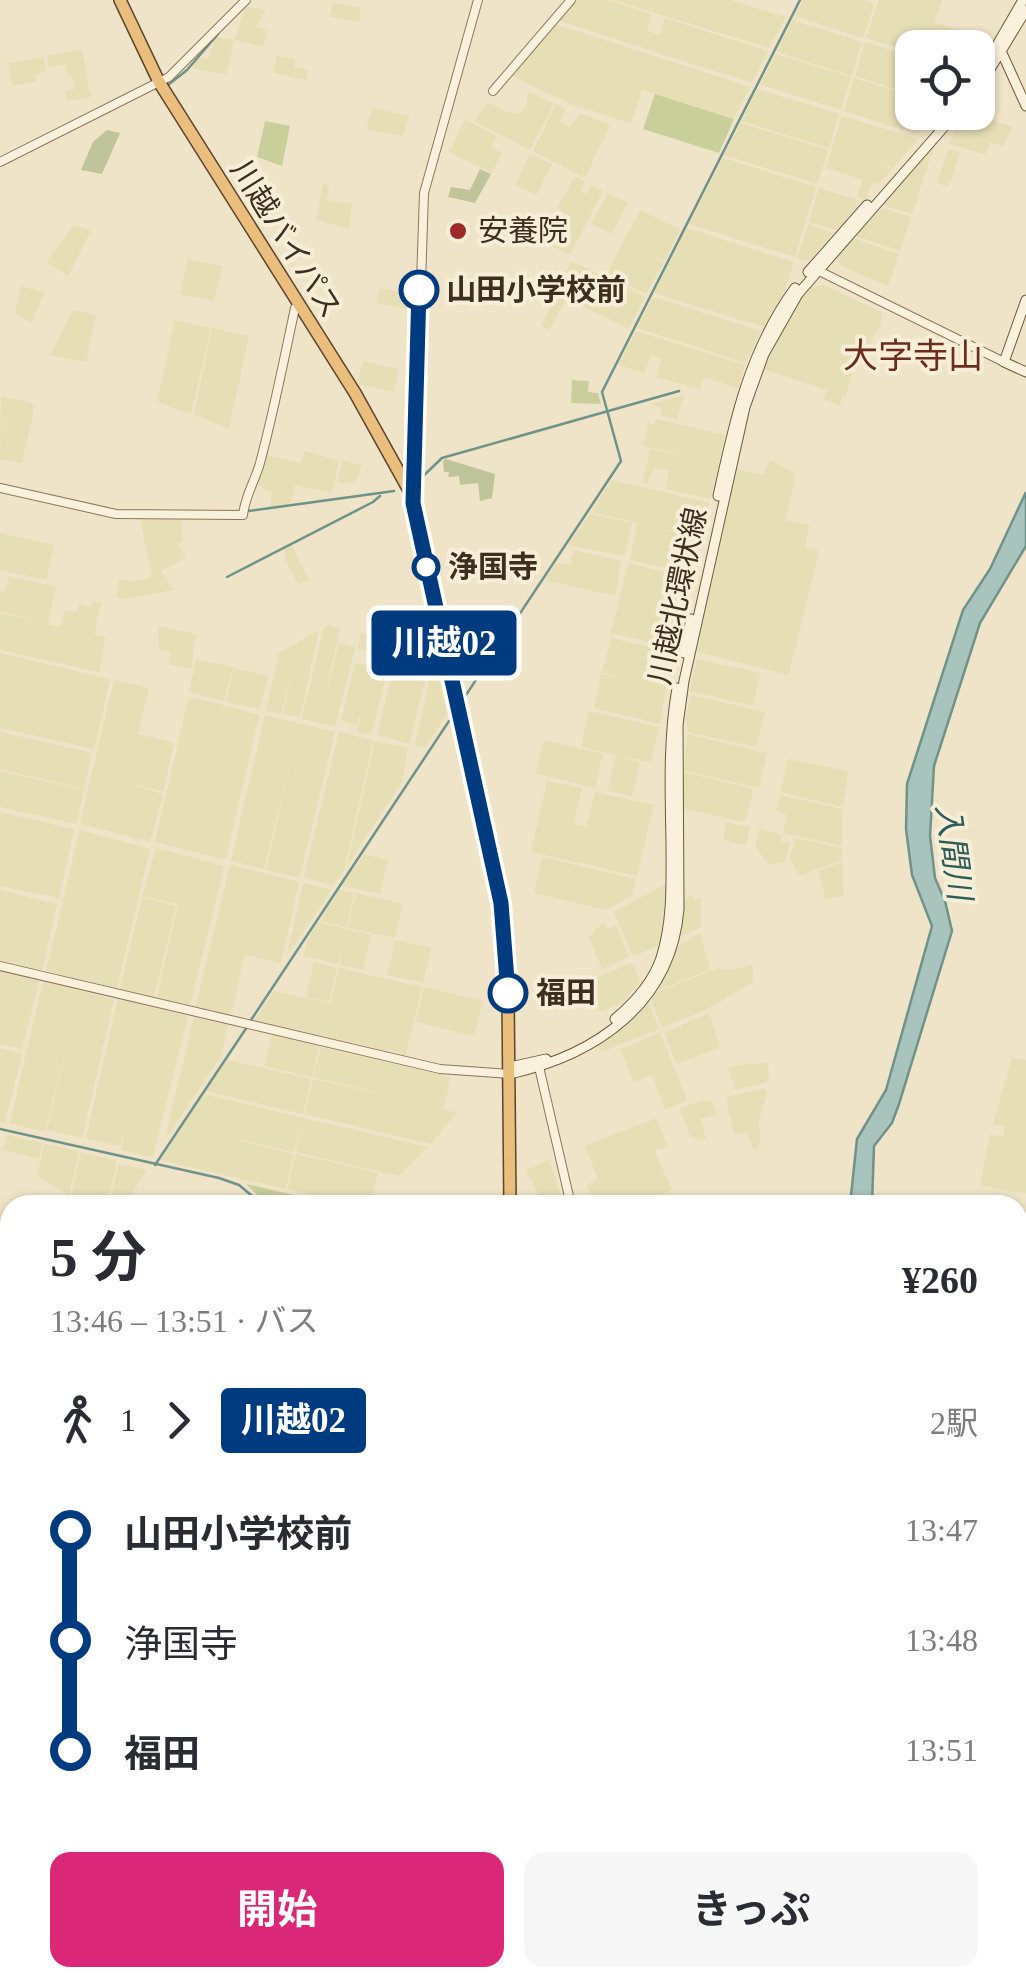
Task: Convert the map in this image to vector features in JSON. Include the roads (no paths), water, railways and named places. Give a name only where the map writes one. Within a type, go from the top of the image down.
[{"type":"highway","name":"川越バイパス","points":[[118,0],[157,83],[413,503],[501,903],[506,945],[507,1071]]},
{"type":"highway","name":"川越バイパス","points":[[157,83],[396,464],[404,486]]},
{"type":"highway","points":[[404,486],[498,924],[507,1071],[507,1195]]},
{"type":"main road","points":[[995,57],[1023,0]]},
{"type":"main road","points":[[995,59],[1026,10]]},
{"type":"main road","points":[[1001,49],[1026,106]]},
{"type":"main road","name":"川越北環状線","points":[[507,1071],[562,1054],[599,1033],[629,1008],[660,960],[670,918],[672,718],[699,578],[746,380],[777,315],[934,130]]},
{"type":"main road","name":"川越北環状線","points":[[507,1071],[540,1067],[586,1048],[628,1016],[656,983],[673,944],[679,896],[678,725],[705,580],[751,387],[782,318],[814,269],[941,130]]},
{"type":"main road","points":[[1026,300],[1003,361],[1026,372]]},
{"type":"street","points":[[0,162],[157,83],[182,66],[246,0]]},
{"type":"street","points":[[413,503],[424,193],[478,0]]},
{"type":"street","points":[[493,91],[571,0]]},
{"type":"street","points":[[814,269],[1003,361]]},
{"type":"street","points":[[0,488],[116,514],[244,515],[247,495],[259,469],[295,308]]},
{"type":"street","points":[[396,464],[406,466],[414,462]]},
{"type":"street","points":[[404,486],[414,462]]},
{"type":"street","points":[[0,966],[440,1068],[490,1074],[507,1071]]},
{"type":"street","points":[[540,1067],[569,1195]]},
{"type":"water","points":[[1026,492],[1026,546],[980,623],[934,766],[930,836],[935,878],[952,931],[899,1104],[892,1123],[874,1146],[872,1195],[851,1195],[857,1139],[886,1090],[932,926],[912,875],[906,829],[907,784],[963,610],[990,569]]},
{"type":"waterway","points":[[462,701],[621,461],[602,392],[800,0]]},
{"type":"waterway","points":[[168,85],[187,70],[218,34]]},
{"type":"waterway","points":[[418,481],[442,458],[679,391]]},
{"type":"waterway","points":[[249,511],[394,491]]},
{"type":"waterway","points":[[227,577],[380,496]]},
{"type":"waterway","points":[[251,1020],[449,721]]},
{"type":"waterway","points":[[155,1165],[247,1027]]},
{"type":"waterway","points":[[0,1129],[219,1178],[239,1185],[251,1195]]},
{"type":"place","name":"安養院","points":[[458,231]]},
{"type":"place","name":"山田小学校前","points":[[419,290]]},
{"type":"place","name":"浄国寺","points":[[426,567]]},
{"type":"place","name":"福田","points":[[508,993]]},
{"type":"district","name":"大字寺山","points":[[913,356]]},
{"type":"water label","name":"入間川","points":[[954,852]]}]
